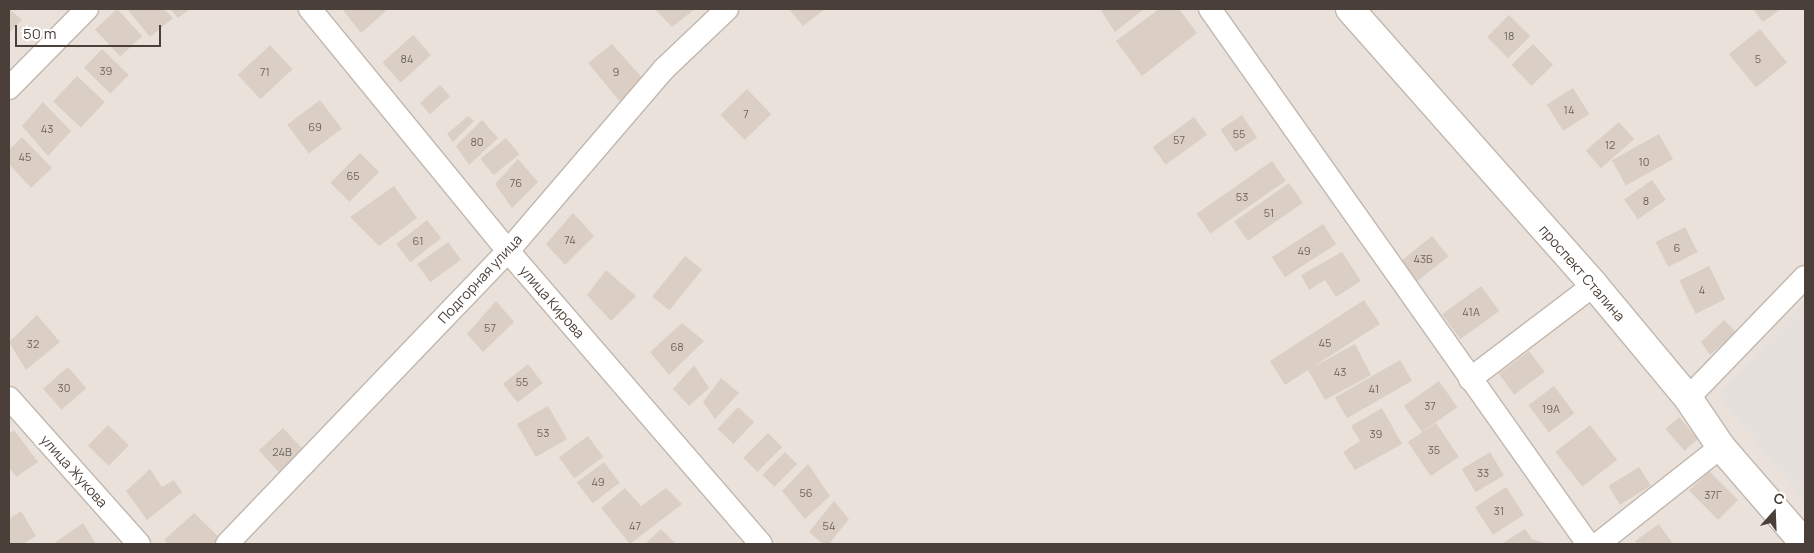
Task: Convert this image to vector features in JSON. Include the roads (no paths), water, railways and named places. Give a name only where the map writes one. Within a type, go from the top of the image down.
[{"type":"street","points":[[9,88],[86,9]]},
{"type":"street","name":"улица Кирова","points":[[310,9],[508,251],[761,544]]},
{"type":"street","name":"Подгорная улица","points":[[228,544],[508,251],[664,69],[727,9]]},
{"type":"street","points":[[1210,9],[1588,544]]},
{"type":"street","name":"проспект Сталина","points":[[1350,9],[1594,285],[1688,398],[1720,447],[1805,544]]},
{"type":"street","points":[[1688,398],[1805,277]]},
{"type":"street","points":[[1470,379],[1594,285]]},
{"type":"street","name":"улица Жукова","points":[[9,398],[139,544]]},
{"type":"street","points":[[1598,544],[1720,447]]}]
